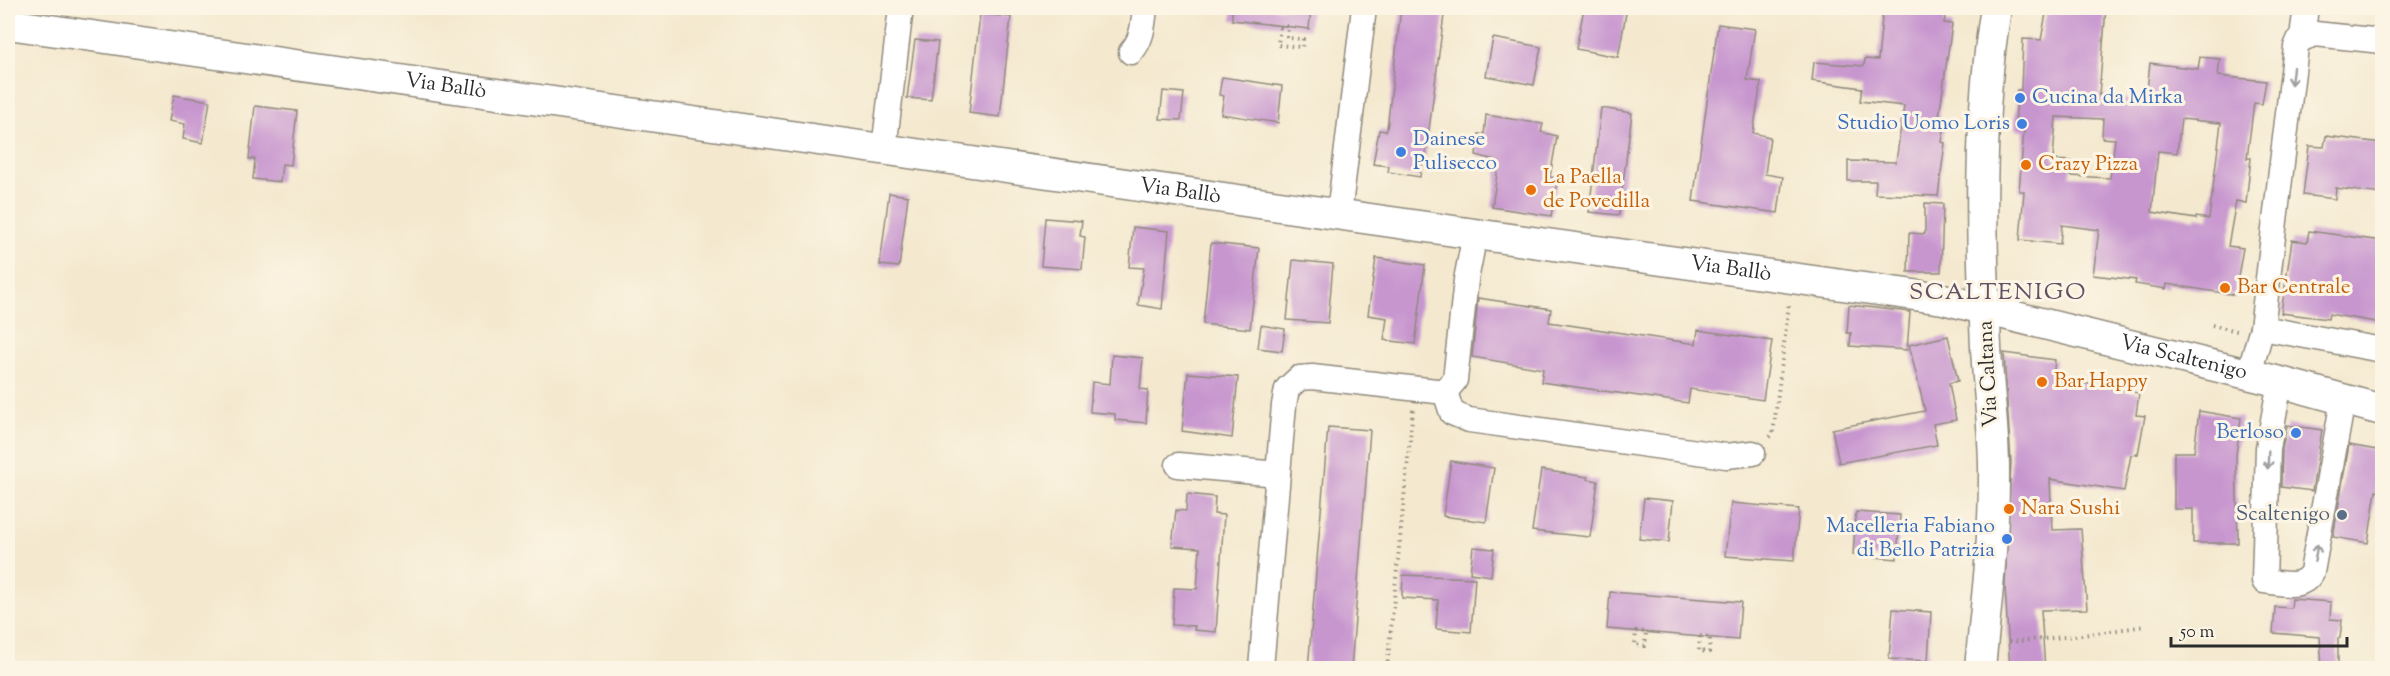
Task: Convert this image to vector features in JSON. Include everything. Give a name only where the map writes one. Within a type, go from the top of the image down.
[{"type":"main road","name":"Via Caltana","points":[[1982,654],[1992,533],[1994,476],[1985,308],[1983,229],[1985,126],[1996,8]]},
{"type":"main road","name":"Via Ballò","points":[[8,24],[1475,234],[1911,293],[1985,308]]},
{"type":"main road","name":"Via Scaltenigo","points":[[1985,308],[2382,410]]},
{"type":"street","points":[[884,149],[901,8]]},
{"type":"street","points":[[1131,51],[1138,44],[1142,35],[1145,8]]},
{"type":"street","points":[[1339,214],[1364,8]]},
{"type":"street","points":[[2305,36],[2303,28],[2306,8]]},
{"type":"street","points":[[2249,374],[2252,330],[2299,40],[2315,34],[2382,41]]},
{"type":"street","points":[[1261,669],[1287,389],[1299,378],[1312,377],[1437,392],[1455,381],[1466,280],[1475,234]]},
{"type":"street","points":[[2252,330],[2382,350]]},
{"type":"street","points":[[2280,382],[2268,448],[2264,581],[2299,585],[2308,580],[2313,572],[2343,400]]},
{"type":"street","points":[[1437,392],[1452,413],[1469,420],[1726,456],[1753,453]]},
{"type":"street","points":[[1178,465],[1278,474]]},
{"type":"path","points":[[1280,26],[1288,26],[1287,38],[1303,39],[1302,47],[1278,45],[1280,26]]},
{"type":"path","points":[[1753,453],[1773,434],[1789,302]]},
{"type":"path","points":[[2212,325],[2252,330]]},
{"type":"path","points":[[1388,669],[1414,399],[1429,401],[1437,392]]},
{"type":"path","points":[[1982,654],[2004,642],[2076,636],[2145,626]]},
{"type":"path","points":[[1636,631],[1646,632],[1645,646],[1635,645],[1636,631]]},
{"type":"path","points":[[1700,636],[1710,637],[1709,652],[1699,651],[1700,636]]},
{"type":"building","points":[[1232,8],[1311,8],[1309,29],[1232,20]]},
{"type":"building","points":[[1401,8],[1424,8],[1423,12],[1444,15],[1425,160],[1422,160],[1420,177],[1388,172],[1389,166],[1373,164],[1379,130],[1386,131],[1387,129]]},
{"type":"building","points":[[1584,8],[1627,8],[1618,57],[1576,49]]},
{"type":"building","points":[[1883,8],[1947,8],[1944,23],[1952,24],[1938,124],[1945,125],[1942,142],[1945,143],[1938,196],[1875,194],[1876,181],[1848,181],[1848,161],[1896,162],[1904,106],[1860,101],[1862,88],[1812,81],[1814,62],[1864,66],[1865,59],[1878,60]]},
{"type":"building","points":[[2047,8],[2106,8],[2099,95],[2107,95],[2107,98],[2146,100],[2150,63],[2198,69],[2200,57],[2220,59],[2218,76],[2266,81],[2262,104],[2254,103],[2247,158],[2251,158],[2246,203],[2236,201],[2228,246],[2243,248],[2235,295],[2167,284],[2166,289],[2135,284],[2136,280],[2093,275],[2099,230],[2062,225],[2060,244],[2020,240],[2024,191],[2019,191],[2024,130],[2015,129],[2017,90],[2021,90],[2023,39],[2041,40]],"holes":[[[2056,117],[2103,119],[2102,138],[2115,139],[2110,178],[2070,176],[2071,161],[2053,160]],[[2181,119],[2221,123],[2209,219],[2152,212],[2158,151],[2177,153]]]},
{"type":"building","points":[[980,14],[1011,17],[1000,117],[969,113]]},
{"type":"building","points":[[1718,24],[1755,29],[1747,80],[1761,82],[1753,133],[1770,137],[1765,174],[1783,177],[1778,213],[1693,201]]},
{"type":"building","points":[[1493,38],[1541,47],[1534,85],[1486,76]]},
{"type":"building","points":[[915,40],[938,42],[931,100],[907,98]]},
{"type":"building","points":[[1222,77],[1282,86],[1278,123],[1221,114],[1224,96],[1219,95]]},
{"type":"building","points":[[1163,91],[1184,93],[1181,120],[1160,119]]},
{"type":"building","points":[[174,95],[210,101],[203,143],[183,139],[185,124],[169,121]]},
{"type":"building","points":[[255,106],[297,111],[291,165],[282,164],[280,182],[253,179],[255,159],[249,159]]},
{"type":"building","points":[[1601,108],[1632,113],[1619,215],[1589,212]]},
{"type":"building","points":[[1486,115],[1543,124],[1541,132],[1557,136],[1550,177],[1558,178],[1551,216],[1492,207],[1499,161],[1476,155],[1479,134],[1484,135]]},
{"type":"building","points":[[2326,136],[2382,143],[2382,194],[2336,188],[2335,199],[2303,195],[2309,146],[2324,147]]},
{"type":"building","points":[[889,193],[908,196],[899,267],[880,265]]},
{"type":"building","points":[[1925,203],[1943,204],[1941,272],[1908,272],[1909,233],[1925,234]]},
{"type":"building","points":[[1045,218],[1082,221],[1080,236],[1085,237],[1082,269],[1041,266]]},
{"type":"building","points":[[1133,227],[1169,231],[1162,309],[1138,305],[1144,268],[1129,267]]},
{"type":"building","points":[[2309,231],[2382,241],[2382,323],[2329,314],[2328,319],[2281,313],[2292,240],[2307,242]]},
{"type":"building","points":[[1211,243],[1259,248],[1250,329],[1203,324]]},
{"type":"building","points":[[1376,258],[1425,265],[1415,344],[1384,340],[1387,318],[1368,315]]},
{"type":"building","points":[[1293,260],[1333,264],[1328,323],[1287,320]]},
{"type":"building","points":[[1478,298],[1551,309],[1549,322],[1696,344],[1698,330],[1772,341],[1763,400],[1690,389],[1688,403],[1541,382],[1543,369],[1472,357]]},
{"type":"building","points":[[1849,305],[1910,312],[1907,350],[1850,346],[1851,333],[1847,333]]},
{"type":"building","points":[[1261,325],[1285,329],[1282,351],[1258,348]]},
{"type":"building","points":[[1948,336],[1958,381],[1949,383],[1956,420],[1933,424],[1937,445],[1839,463],[1832,429],[1925,411],[1909,345]]},
{"type":"building","points":[[2004,353],[2055,360],[2053,378],[2139,393],[2136,415],[2145,416],[2138,454],[2131,455],[2124,491],[2050,479],[2052,530],[2081,529],[2087,609],[2041,610],[2045,669],[2010,669],[2005,586],[2011,462]]},
{"type":"building","points":[[1112,355],[1143,358],[1140,389],[1148,390],[1146,423],[1115,420],[1115,414],[1090,412],[1092,382],[1110,384]]},
{"type":"building","points":[[1188,373],[1238,377],[1232,438],[1182,431]]},
{"type":"building","points":[[2199,411],[2241,418],[2236,455],[2238,543],[2193,543],[2193,509],[2174,509],[2174,452],[2194,452]]},
{"type":"building","points":[[2287,425],[2322,430],[2312,491],[2281,487],[2282,449]]},
{"type":"building","points":[[1328,427],[1370,430],[1351,669],[1308,669]]},
{"type":"building","points":[[2349,445],[2382,451],[2382,492],[2376,491],[2368,543],[2333,537]]},
{"type":"building","points":[[1451,461],[1494,468],[1486,522],[1443,516]]},
{"type":"building","points":[[1541,470],[1588,477],[1587,479],[1598,481],[1590,537],[1532,531]]},
{"type":"building","points":[[1187,494],[1215,497],[1214,514],[1224,515],[1216,632],[1194,630],[1195,626],[1172,625],[1174,588],[1197,589],[1200,548],[1172,546],[1176,510],[1186,511]]},
{"type":"building","points":[[1644,498],[1673,501],[1669,542],[1639,539]]},
{"type":"building","points":[[1731,503],[1799,509],[1794,561],[1725,556]]},
{"type":"building","points":[[1856,512],[1900,515],[1897,559],[1853,555]]},
{"type":"building","points":[[1473,547],[1494,549],[1491,576],[1470,573]]},
{"type":"building","points":[[1403,575],[1475,578],[1471,632],[1436,629],[1438,600],[1402,598]]},
{"type":"building","points":[[1610,592],[1741,602],[1738,640],[1607,629]]},
{"type":"building","points":[[2292,599],[2331,602],[2330,619],[2342,620],[2340,638],[2338,638],[2338,669],[2322,669],[2320,637],[2273,633],[2275,607],[2291,608]]},
{"type":"building","points":[[1893,609],[1931,612],[1928,661],[1889,659]]},
{"type":"place","name":"Cucina da Mirka","points":[[2020,98]]},
{"type":"place","name":"Studio Uomo Loris","points":[[2022,124]]},
{"type":"place","name":"Dainese Pulisecco","points":[[1401,152]]},
{"type":"place","name":"Crazy Pizza","points":[[2026,165]]},
{"type":"place","name":"La Paella de Povedilla","points":[[1531,190]]},
{"type":"place","name":"Bar Centrale","points":[[2225,288]]},
{"type":"place","name":"Bar Happy","points":[[2042,382]]},
{"type":"place","name":"Berloso","points":[[2296,433]]},
{"type":"place","name":"Nara Sushi","points":[[2009,509]]},
{"type":"place","name":"Scaltenigo","points":[[2342,515]]},
{"type":"place","name":"Macelleria Fabiano di Bello Patrizia","points":[[2007,539]]},
{"type":"district","name":"SCALTENIGO","points":[[1998,293]]}]
